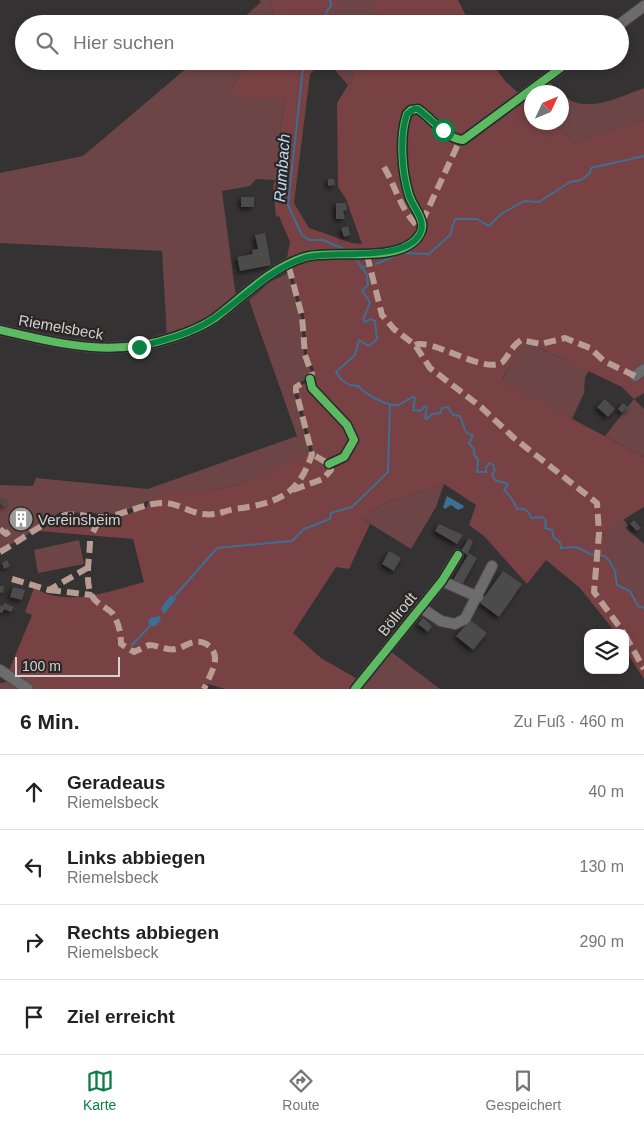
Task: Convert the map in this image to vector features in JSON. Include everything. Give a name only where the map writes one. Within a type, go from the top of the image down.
[{"type":"street","points":[[629,17],[644,6]]},
{"type":"street","name":"Riemelsbeck","points":[[0,330],[76,347],[111,349],[139,347],[197,329],[214,319],[270,274],[296,261],[320,254],[367,255],[408,245],[418,237],[422,222],[410,196],[402,163],[407,114],[414,109],[418,109],[443,130],[455,138],[463,140],[469,138],[558,70]]},
{"type":"street","points":[[635,376],[644,369]]},
{"type":"street","name":"Böllrodt","points":[[356,689],[442,581],[458,555]]},
{"type":"street","points":[[420,607],[441,621],[455,624],[465,620],[492,566]]},
{"type":"street","points":[[442,581],[478,597]]},
{"type":"street","points":[[0,670],[28,689]]},
{"type":"shaded area","points":[[259,0],[270,0],[272,15],[246,15],[261,2]]},
{"type":"shaded area","points":[[270,0],[340,0],[334,15],[273,14]]},
{"type":"shaded area","points":[[340,0],[377,0],[373,15],[334,15]]},
{"type":"shaded area","points":[[377,0],[458,0],[466,15],[373,15]]},
{"type":"shaded area","points":[[184,70],[242,70],[232,89],[284,99],[276,180],[256,179],[250,186],[222,191],[236,298],[214,317],[167,338],[162,251],[0,243],[0,173],[83,156]]},
{"type":"shaded area","points":[[242,70],[314,70],[310,74],[294,203],[309,228],[352,243],[362,244],[346,199],[338,187],[337,103],[348,85],[335,70],[338,70],[351,84],[355,70],[497,70],[506,82],[524,98],[524,130],[560,130],[575,143],[644,120],[644,393],[634,399],[622,387],[525,341],[501,381],[644,457],[644,507],[603,532],[617,582],[629,589],[644,603],[644,679],[629,656],[629,629],[613,629],[580,588],[546,560],[527,584],[484,536],[469,525],[476,505],[444,484],[387,502],[361,518],[370,524],[349,569],[336,567],[293,633],[321,658],[359,680],[352,689],[225,689],[208,684],[205,689],[32,689],[8,673],[32,615],[25,612],[34,588],[60,597],[74,597],[103,593],[144,582],[133,539],[39,531],[60,519],[70,517],[118,518],[147,507],[149,500],[170,491],[210,491],[241,484],[313,452],[298,393],[301,385],[312,381],[314,370],[307,353],[304,315],[287,258],[290,242],[279,216],[276,217],[273,185],[276,180],[284,100],[237,98],[232,89]]},
{"type":"shaded area","points":[[338,70],[355,70],[351,84]]},
{"type":"shaded area","points":[[548,81],[552,85],[543,85]]},
{"type":"shaded area","points":[[644,88],[644,120],[575,143],[560,130],[569,130],[569,99],[581,104],[602,103]]},
{"type":"shaded area","points":[[288,273],[301,317],[304,355],[311,371],[308,378],[295,385],[294,392],[310,454],[241,484],[210,491],[170,491],[118,514],[60,512],[21,539],[0,550],[0,485],[33,486],[36,478],[148,489],[297,436],[249,300],[270,282]]},
{"type":"shaded area","points":[[524,341],[589,371],[585,377],[584,393],[572,419],[501,382]]},
{"type":"shaded area","points":[[634,399],[644,409],[644,457],[605,436]]},
{"type":"shaded area","points":[[444,484],[436,507],[411,549],[361,518],[387,502]]},
{"type":"shaded area","points":[[623,519],[628,525],[626,528],[644,544],[644,603],[629,589],[617,582],[615,570],[604,539],[603,532]]},
{"type":"shaded area","points":[[79,540],[84,564],[38,573],[34,550]]},
{"type":"shaded area","points":[[390,651],[440,689],[362,689]]},
{"type":"shaded area","points":[[12,681],[23,689],[0,689],[0,683]]},
{"type":"water","points":[[447,496],[464,506],[463,508],[458,510],[451,505],[445,509],[443,507]]},
{"type":"water","points":[[171,595],[176,599],[163,613],[161,608]]},
{"type":"water","points":[[160,616],[161,619],[156,626],[150,626],[148,622],[150,618]]},
{"type":"building","points":[[328,179],[334,179],[335,185],[328,186]]},
{"type":"building","points":[[241,197],[254,197],[254,207],[241,207]]},
{"type":"building","points":[[336,203],[346,203],[347,210],[343,211],[345,219],[336,219]]},
{"type":"building","points":[[348,226],[350,235],[344,237],[341,228]]},
{"type":"building","points":[[265,233],[271,265],[240,271],[237,257],[253,254],[252,250],[258,249],[255,235]]},
{"type":"building","points":[[605,399],[615,409],[608,417],[597,407]]},
{"type":"building","points":[[623,403],[630,409],[628,411],[626,409],[622,413],[618,409]]},
{"type":"building","points":[[4,498],[8,502],[4,507],[0,503]]},
{"type":"building","name":"Vereinsheim","points":[[20,511],[30,521],[23,527],[13,517]]},
{"type":"building","points":[[634,520],[641,528],[637,531],[630,524]]},
{"type":"building","points":[[439,524],[463,535],[457,544],[435,531]]},
{"type":"building","points":[[469,538],[473,541],[468,553],[477,558],[462,585],[453,580],[468,555],[461,551]]},
{"type":"building","points":[[389,551],[401,558],[394,571],[382,564]]},
{"type":"building","points":[[7,560],[10,566],[4,569],[2,563]]},
{"type":"building","points":[[503,571],[522,584],[499,617],[480,603]]},
{"type":"building","points":[[0,586],[4,586],[3,593],[0,592]]},
{"type":"building","points":[[13,587],[25,590],[22,600],[10,597]]},
{"type":"building","points":[[4,603],[14,607],[11,612],[4,609],[2,613],[0,612],[0,605],[3,606]]},
{"type":"building","points":[[423,618],[432,626],[428,632],[418,624]]},
{"type":"building","points":[[470,620],[487,633],[473,650],[456,636]]},
{"type":"waterway","name":"Rumbach","points":[[326,15],[326,12],[331,6],[330,0]]},
{"type":"waterway","name":"Rumbach","points":[[303,70],[288,205],[302,235],[309,240],[323,240],[344,249]]},
{"type":"waterway","points":[[402,253],[429,254],[450,235],[455,219],[477,219],[489,226],[501,214],[524,201],[539,202],[570,182],[581,180],[590,173],[591,168],[644,156]]},
{"type":"waterway","points":[[376,264],[397,255]]},
{"type":"waterway","name":"Rumbach","points":[[356,259],[367,275],[368,285],[362,291],[370,302],[363,320],[366,322],[370,319],[375,321],[377,339],[369,346],[359,340],[355,355],[336,372],[340,378],[348,384],[358,386],[371,396],[389,404],[398,405],[413,397],[415,398],[413,410],[420,411],[425,406],[427,407],[425,418],[427,419],[432,414],[440,413],[442,408],[448,407],[453,415],[460,416],[466,432],[473,436],[469,443],[474,449],[474,455],[478,459],[477,472],[486,472],[486,467],[490,463],[493,465],[495,470],[492,475],[495,480],[508,484],[504,490],[512,499],[517,509],[526,510],[531,518],[543,517],[546,521],[545,528],[552,530],[554,538],[560,542],[561,548],[577,547],[590,554],[604,556],[609,560],[615,571],[617,585],[630,591],[638,606],[644,608]]},
{"type":"waterway","name":"Rumbach","points":[[363,268],[368,265]]},
{"type":"waterway","points":[[173,598],[217,548],[292,541],[304,529],[330,519],[331,513],[352,507],[388,472],[390,405]]},
{"type":"waterway","points":[[132,645],[151,625]]},
{"type":"marked path","points":[[422,222],[460,140]]},
{"type":"marked path","points":[[384,167],[404,208],[422,230]]},
{"type":"marked path","points":[[367,255],[382,315],[394,329],[415,345],[430,368],[481,407],[514,438],[597,503],[599,533],[594,592],[621,629]]},
{"type":"marked path","points":[[0,552],[48,522],[62,516],[104,517],[158,503],[175,505],[202,514],[212,514],[262,504],[274,500],[292,489],[300,480],[312,454],[296,391],[296,387],[310,379],[312,374],[305,355],[302,316],[288,264]]},
{"type":"marked path","points":[[415,345],[433,346],[470,360],[493,365],[501,363],[521,340],[541,344],[565,338],[590,348],[604,361],[635,376]]},
{"type":"marked path","points":[[293,490],[323,479],[331,470],[329,464],[312,454]]},
{"type":"marked path","points":[[93,532],[101,517]]},
{"type":"marked path","points":[[0,529],[6,534],[15,527]]},
{"type":"marked path","points":[[90,541],[88,576],[90,590],[94,599],[115,617],[121,636],[121,644],[134,652],[149,645],[172,649],[194,642],[206,644],[213,650],[215,661],[204,689]]},
{"type":"marked path","points":[[12,579],[49,590],[89,567]]},
{"type":"marked path","points":[[49,590],[92,595]]},
{"type":"marked path","points":[[629,642],[644,669]]},
{"type":"cycle path","points":[[0,330],[87,347],[129,347],[151,343],[180,335],[205,324],[269,275],[305,257],[332,254],[381,253],[409,245],[418,237],[422,230],[422,225],[420,216],[409,195],[402,154],[403,133],[407,114],[411,110],[418,109],[444,132],[456,139],[463,140],[558,70]]},
{"type":"cycle path","points":[[310,379],[312,388],[347,425],[354,440],[344,457],[329,464]]},
{"type":"cycle path","points":[[355,689],[442,581],[458,555]]},
{"type":"place","name":"Vereinsheim","points":[[21,519]]},
{"type":"route","points":[[139,347],[197,329],[214,319],[270,274],[288,264],[320,254],[376,254],[408,245],[414,241],[422,230],[422,222],[412,204],[402,163],[407,114],[411,110],[418,109],[443,130]]}]
